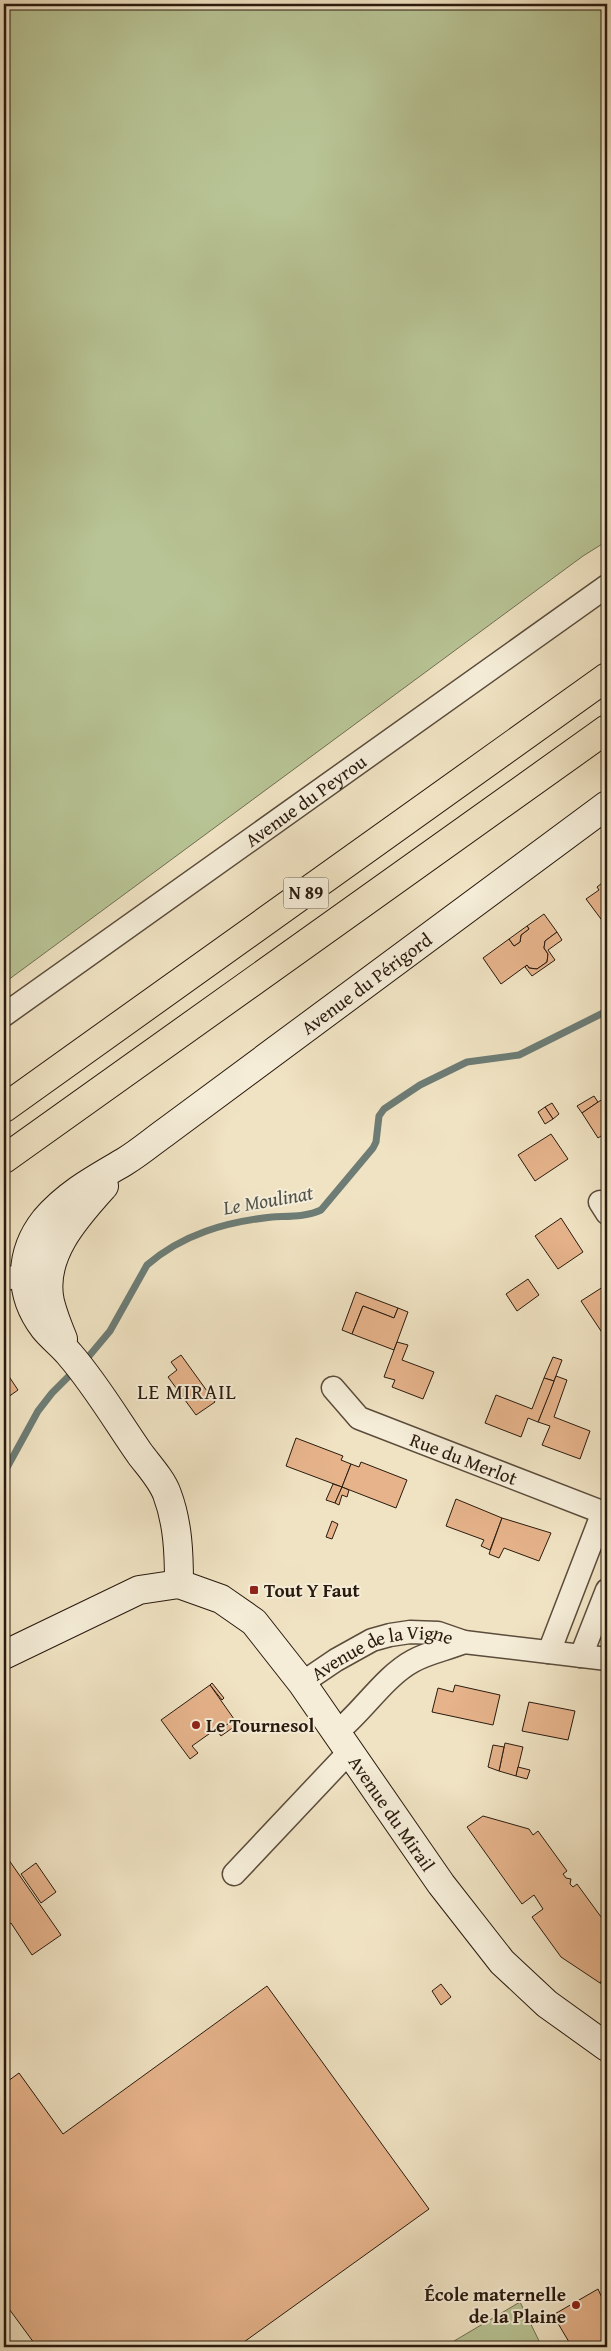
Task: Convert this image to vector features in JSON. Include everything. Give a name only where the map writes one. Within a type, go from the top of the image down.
[{"type":"highway","name":"N 89","points":[[4,1108],[607,677]]},
{"type":"highway","name":"N 89","points":[[4,1159],[607,729]]},
{"type":"street","name":"Avenue du Peyrou","points":[[4,1015],[607,586]]},
{"type":"street","name":"Avenue du Périgord","points":[[179,1584],[180,1548],[167,1493],[70,1354],[45,1329],[32,1310],[14,1277],[28,1249],[46,1220],[85,1184],[125,1161],[607,805]]},
{"type":"street","name":"Avenue du Périgord","points":[[70,1354],[50,1300],[49,1283],[56,1255],[61,1240],[76,1217],[125,1161]]},
{"type":"street","points":[[14,1277],[33,1275],[56,1255]]},
{"type":"street","points":[[14,1277],[33,1278],[37,1282],[42,1300],[56,1320]]},
{"type":"street","name":"Rue du Merlot","points":[[333,1388],[359,1418],[605,1513]]},
{"type":"street","points":[[549,1652],[605,1513]]},
{"type":"street","points":[[4,1655],[139,1590],[179,1584]]},
{"type":"street","name":"Avenue du Mirail","points":[[179,1584],[221,1599],[254,1622],[344,1741],[480,1936],[527,1986],[604,2038]]},
{"type":"street","points":[[581,1656],[607,1590]]},
{"type":"street","name":"Avenue de la Vigne","points":[[302,1683],[352,1650],[390,1635],[438,1633],[464,1642],[607,1659]]},
{"type":"street","name":"Avenue de la Vigne","points":[[234,1874],[344,1741],[364,1708],[398,1671],[430,1653],[464,1642]]},
{"type":"green space","points":[[4,4],[607,4],[607,541],[583,556],[4,983]]},
{"type":"green space","points":[[520,2302],[542,2347],[444,2347]]},
{"type":"building","points":[[607,879],[607,927],[586,899],[599,890],[597,887]]},
{"type":"building","points":[[544,914],[557,932],[545,941],[544,948],[548,954],[547,962],[537,969],[529,968],[527,965],[501,984],[483,958],[509,939],[514,946],[520,942],[521,935],[529,929],[527,926]]},
{"type":"building","points":[[527,926],[529,929],[521,935],[520,942],[514,946],[509,939]]},
{"type":"building","points":[[557,932],[562,940],[548,950],[555,960],[532,976],[525,967],[527,965],[529,968],[537,969],[547,962],[548,954],[544,948],[545,941]]},
{"type":"building","points":[[594,1096],[598,1102],[582,1113],[577,1106]]},
{"type":"building","points":[[607,1096],[607,1132],[598,1138],[582,1113]]},
{"type":"building","points":[[552,1103],[559,1114],[553,1119],[545,1107]]},
{"type":"building","points":[[545,1107],[553,1119],[545,1124],[538,1112]]},
{"type":"building","points":[[551,1134],[568,1159],[535,1181],[518,1155]]},
{"type":"building","points":[[561,1218],[583,1252],[558,1269],[535,1236]]},
{"type":"building","points":[[528,1279],[539,1295],[517,1311],[506,1294]]},
{"type":"building","points":[[606,1285],[607,1287],[607,1340],[581,1301]]},
{"type":"building","points":[[356,1292],[398,1308],[394,1318],[363,1306],[352,1334],[342,1330]]},
{"type":"building","points":[[363,1306],[394,1318],[398,1308],[408,1312],[394,1350],[352,1334]]},
{"type":"building","points":[[397,1342],[408,1345],[402,1360],[434,1372],[423,1399],[392,1387],[395,1380],[384,1377]]},
{"type":"building","points":[[181,1355],[215,1402],[196,1415],[168,1377],[177,1370],[171,1362]]},
{"type":"building","points":[[553,1357],[562,1360],[554,1381],[544,1378]]},
{"type":"building","points":[[4,1369],[18,1390],[4,1400]]},
{"type":"building","points":[[556,1376],[567,1380],[554,1417],[590,1431],[580,1459],[542,1445],[550,1426],[538,1422]]},
{"type":"building","points":[[544,1378],[554,1381],[550,1392],[538,1422],[528,1418],[521,1437],[485,1423],[496,1395],[532,1409]]},
{"type":"building","points":[[296,1438],[343,1456],[341,1460],[351,1464],[342,1487],[286,1466]]},
{"type":"building","points":[[361,1462],[407,1480],[396,1508],[342,1487],[351,1464],[359,1467]]},
{"type":"building","points":[[333,1484],[342,1487],[335,1503],[326,1500]]},
{"type":"building","points":[[342,1487],[349,1490],[347,1497],[342,1495],[339,1505],[335,1503]]},
{"type":"building","points":[[456,1499],[502,1518],[490,1550],[481,1546],[484,1540],[446,1526]]},
{"type":"building","points":[[502,1518],[551,1533],[539,1561],[504,1548],[499,1558],[489,1554]]},
{"type":"building","points":[[332,1521],[338,1524],[332,1539],[326,1537]]},
{"type":"building","points":[[212,1683],[224,1698],[222,1700],[210,1685]]},
{"type":"building","name":"Le Tournesol","points":[[210,1685],[234,1719],[218,1732],[216,1729],[192,1746],[198,1753],[190,1759],[161,1720]]},
{"type":"building","points":[[455,1685],[500,1695],[493,1725],[432,1712],[438,1688],[453,1692]]},
{"type":"building","points":[[529,1702],[575,1711],[568,1740],[522,1731]]},
{"type":"building","points":[[234,1719],[238,1724],[221,1736],[218,1732]]},
{"type":"building","points":[[505,1743],[523,1747],[516,1776],[499,1771]]},
{"type":"building","points":[[493,1745],[504,1747],[499,1771],[488,1767]]},
{"type":"building","points":[[518,1767],[530,1770],[527,1779],[516,1776]]},
{"type":"building","points":[[483,1816],[529,1829],[533,1835],[538,1831],[567,1871],[563,1874],[566,1878],[571,1879],[570,1884],[573,1887],[577,1884],[604,1921],[607,1921],[607,1980],[604,1977],[600,1983],[561,1957],[532,1917],[543,1909],[534,1895],[522,1904],[467,1827]]},
{"type":"building","points":[[4,1853],[61,1935],[32,1955],[11,1923],[4,1928]]},
{"type":"building","points":[[36,1863],[56,1892],[41,1903],[21,1874]]},
{"type":"building","points":[[604,1977],[607,1980],[607,1987],[600,1983]]},
{"type":"building","points":[[441,1984],[451,1997],[441,2005],[432,1991]]},
{"type":"building","points":[[267,1986],[429,2209],[237,2347],[37,2347],[4,2302],[4,2084],[19,2073],[63,2134]]},
{"type":"building","points":[[598,2289],[607,2309],[607,2347],[572,2347],[553,2315]]},
{"type":"waterway","name":"Le Moulinat","points":[[84,1362],[110,1331],[147,1265],[161,1254],[190,1238],[222,1226],[255,1219],[303,1215],[321,1210],[373,1148],[376,1142],[379,1116],[384,1109],[420,1085],[467,1062],[519,1055],[607,1011]]},
{"type":"waterway","name":"Le Moulinat","points":[[4,1473],[38,1411],[52,1393],[76,1369]]},
{"type":"place","name":"Tout Y Faut","points":[[254,1590]]},
{"type":"place","name":"Le Tournesol","points":[[196,1725]]},
{"type":"place","name":"École maternelle de la Plaine","points":[[576,2305]]},
{"type":"district","name":"LE MIRAIL","points":[[187,1392]]}]
